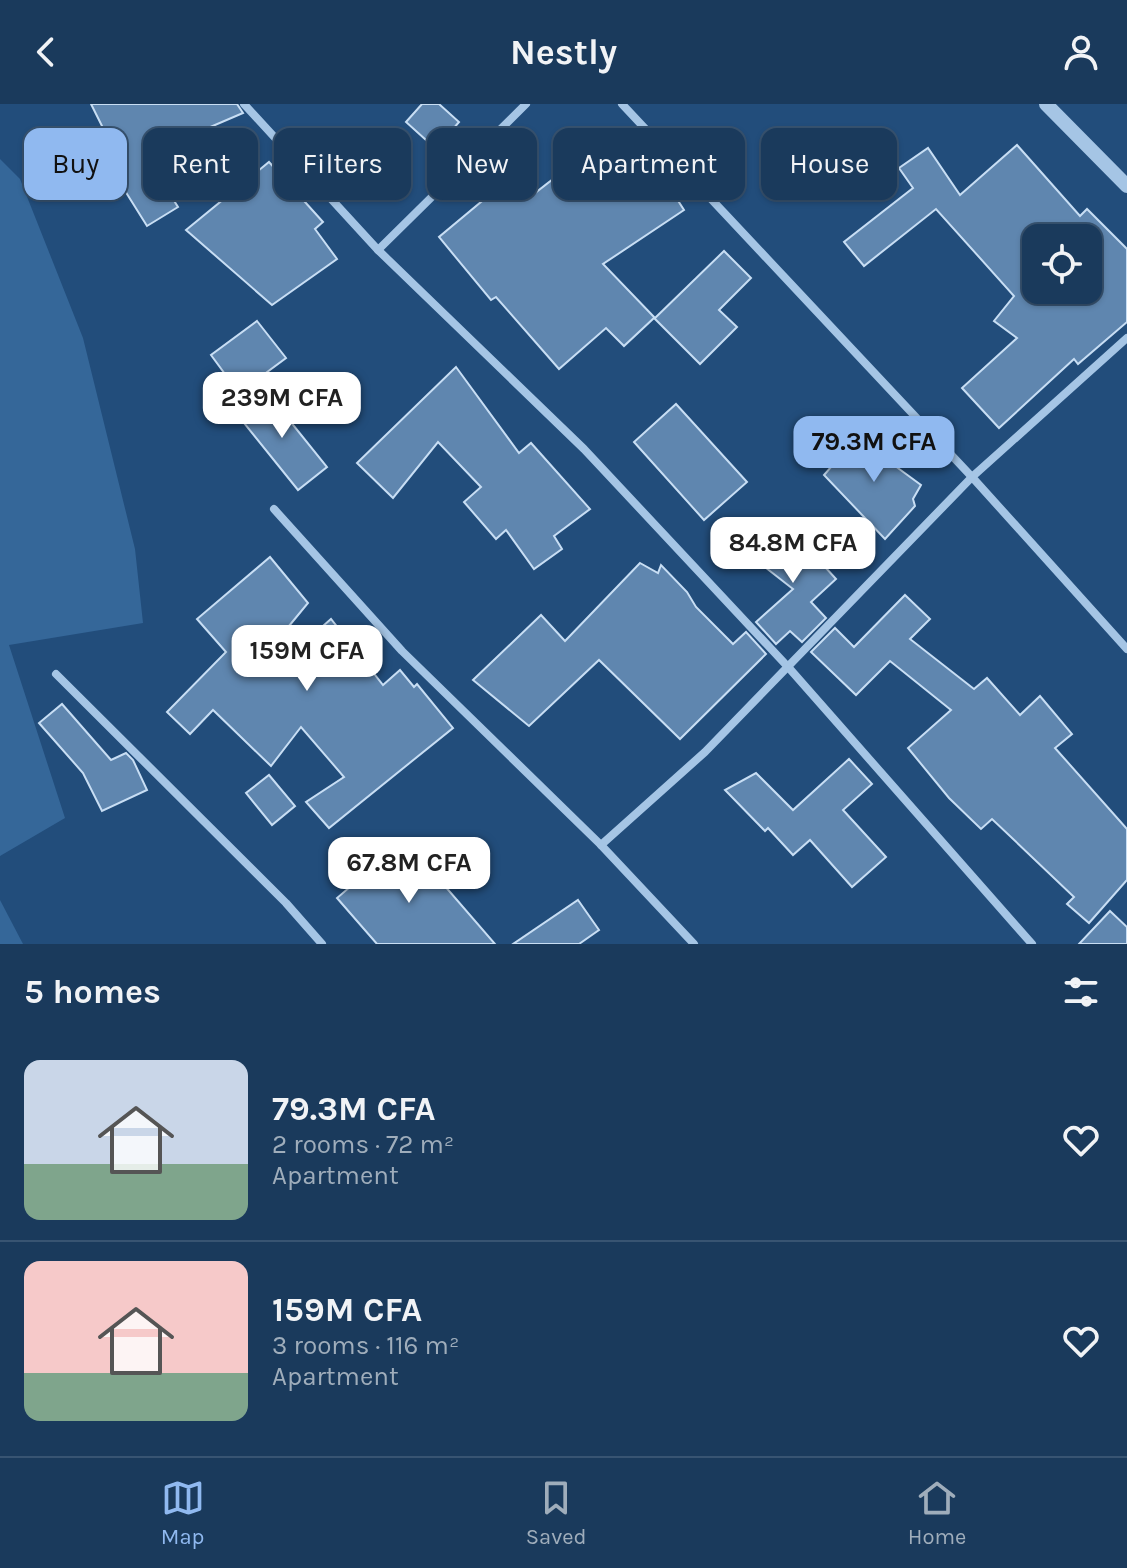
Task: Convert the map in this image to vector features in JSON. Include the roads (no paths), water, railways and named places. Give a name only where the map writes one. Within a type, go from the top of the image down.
[{"type":"street","points":[[244,104],[378,250],[584,449],[789,668],[1032,944]]},
{"type":"street","points":[[378,250],[526,104]]},
{"type":"street","points":[[622,104],[972,477],[1127,649]]},
{"type":"street","points":[[1046,104],[1127,186]]},
{"type":"street","points":[[601,845],[705,752],[972,477],[1127,338]]},
{"type":"street","points":[[274,509],[402,651],[601,845],[694,944]]},
{"type":"street","points":[[56,674],[286,903],[322,944]]}]
